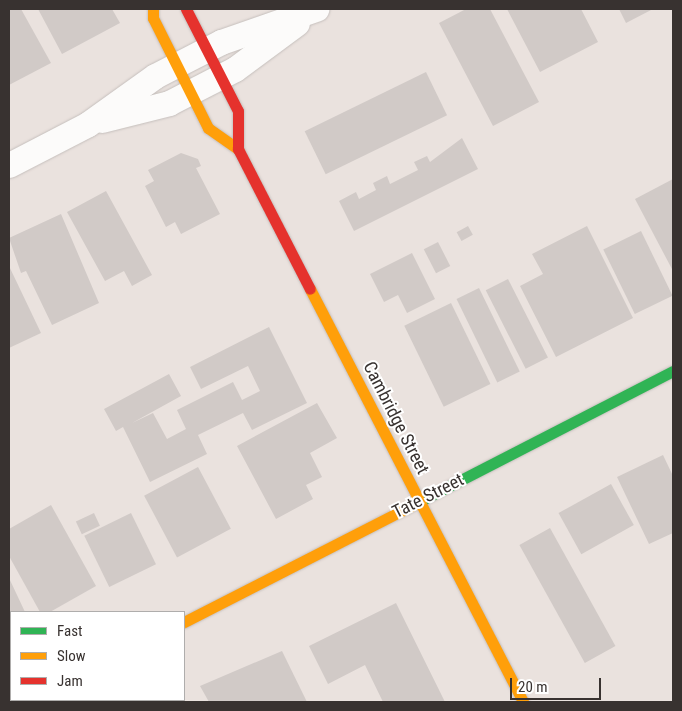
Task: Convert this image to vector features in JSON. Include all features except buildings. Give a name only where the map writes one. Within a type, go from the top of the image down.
[{"type":"main road","name":"Cambridge Street","points":[[153,9],[176,66],[208,128],[238,149]]},
{"type":"main road","name":"Cambridge Street","points":[[186,9],[238,111],[238,149],[523,702]]},
{"type":"main road","name":"Tate Street","points":[[185,621],[673,371]]},
{"type":"street","points":[[88,124],[169,103],[220,76],[313,10]]},
{"type":"street","points":[[9,165],[88,124],[176,66],[206,50],[313,10]]},
{"type":"traffic: fast","points":[[420,501],[673,371]]},
{"type":"traffic: slow","points":[[153,9],[153,18],[208,128],[238,149]]},
{"type":"traffic: slow","points":[[310,289],[523,702]]},
{"type":"traffic: slow","points":[[185,621],[420,501]]},
{"type":"traffic: jam","points":[[186,9],[238,111],[238,149],[310,289]]}]
